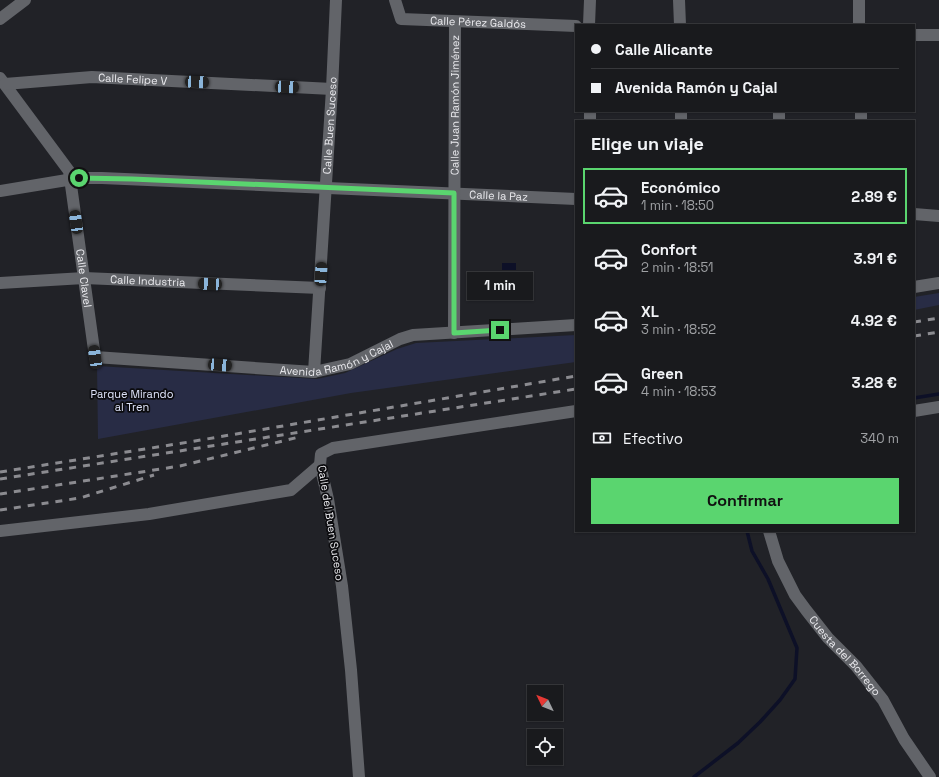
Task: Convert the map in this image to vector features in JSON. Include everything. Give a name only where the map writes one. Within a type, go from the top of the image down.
[{"type":"street","points":[[0,20],[25,0]]},
{"type":"street","name":"Calle Buen Suceso","points":[[314,372],[332,89],[336,0]]},
{"type":"street","name":"Calle Pérez Galdós","points":[[395,0],[401,19],[575,26]]},
{"type":"street","points":[[589,24],[590,0]]},
{"type":"street","points":[[679,0],[680,24]]},
{"type":"street","points":[[859,0],[859,24]]},
{"type":"street","name":"Calle Juan Ramón Jiménez","points":[[454,333],[455,22]]},
{"type":"street","points":[[915,35],[939,35]]},
{"type":"street","name":"Calle Felipe V","points":[[2,81],[92,77],[332,89]]},
{"type":"street","name":"Calle Clavel","points":[[2,81],[69,171],[95,357]]},
{"type":"street","name":"Calle la Paz","points":[[0,191],[71,180],[102,178],[575,199]]},
{"type":"street","points":[[915,214],[939,216]]},
{"type":"street","name":"Calle Industria","points":[[0,283],[84,278],[320,288]]},
{"type":"street","points":[[915,287],[939,283]]},
{"type":"street","name":"Avenida Ramón y Cajal","points":[[95,357],[314,372],[350,364],[400,339],[413,335],[575,325]]},
{"type":"street","points":[[915,411],[939,407]]},
{"type":"street","name":"Calle del Buen Suceso","points":[[359,777],[351,670],[342,586],[328,499],[320,465],[321,454],[333,448],[575,412]]},
{"type":"street","points":[[0,531],[149,514],[291,490],[320,465]]},
{"type":"street","name":"Cuesta del Borrego","points":[[769,532],[778,561],[795,595],[828,638],[856,666],[883,700],[904,739],[930,777]]},
{"type":"green space","points":[[939,293],[939,305],[915,310],[915,297]]},
{"type":"green space","name":"Parque Mirando al Tren","points":[[575,335],[575,362],[351,393],[98,439],[97,366],[317,379],[345,373],[397,349],[416,343]]},
{"type":"shaded area","points":[[502,263],[516,263],[516,270],[502,270]]},
{"type":"waterway","points":[[915,398],[939,394]]},
{"type":"waterway","points":[[694,777],[738,743],[760,722],[780,700],[795,679],[797,648],[768,579],[752,551],[747,532]]},
{"type":"railway","points":[[915,322],[939,318]]},
{"type":"railway","points":[[915,336],[939,332]]},
{"type":"railway","points":[[0,472],[189,442],[575,376]]},
{"type":"railway","points":[[0,479],[575,389]]},
{"type":"railway","points":[[0,494],[180,466],[299,437]]},
{"type":"railway","points":[[0,510],[80,498],[154,475]]},
{"type":"route","points":[[79,178],[454,193],[454,333],[500,330]]}]
